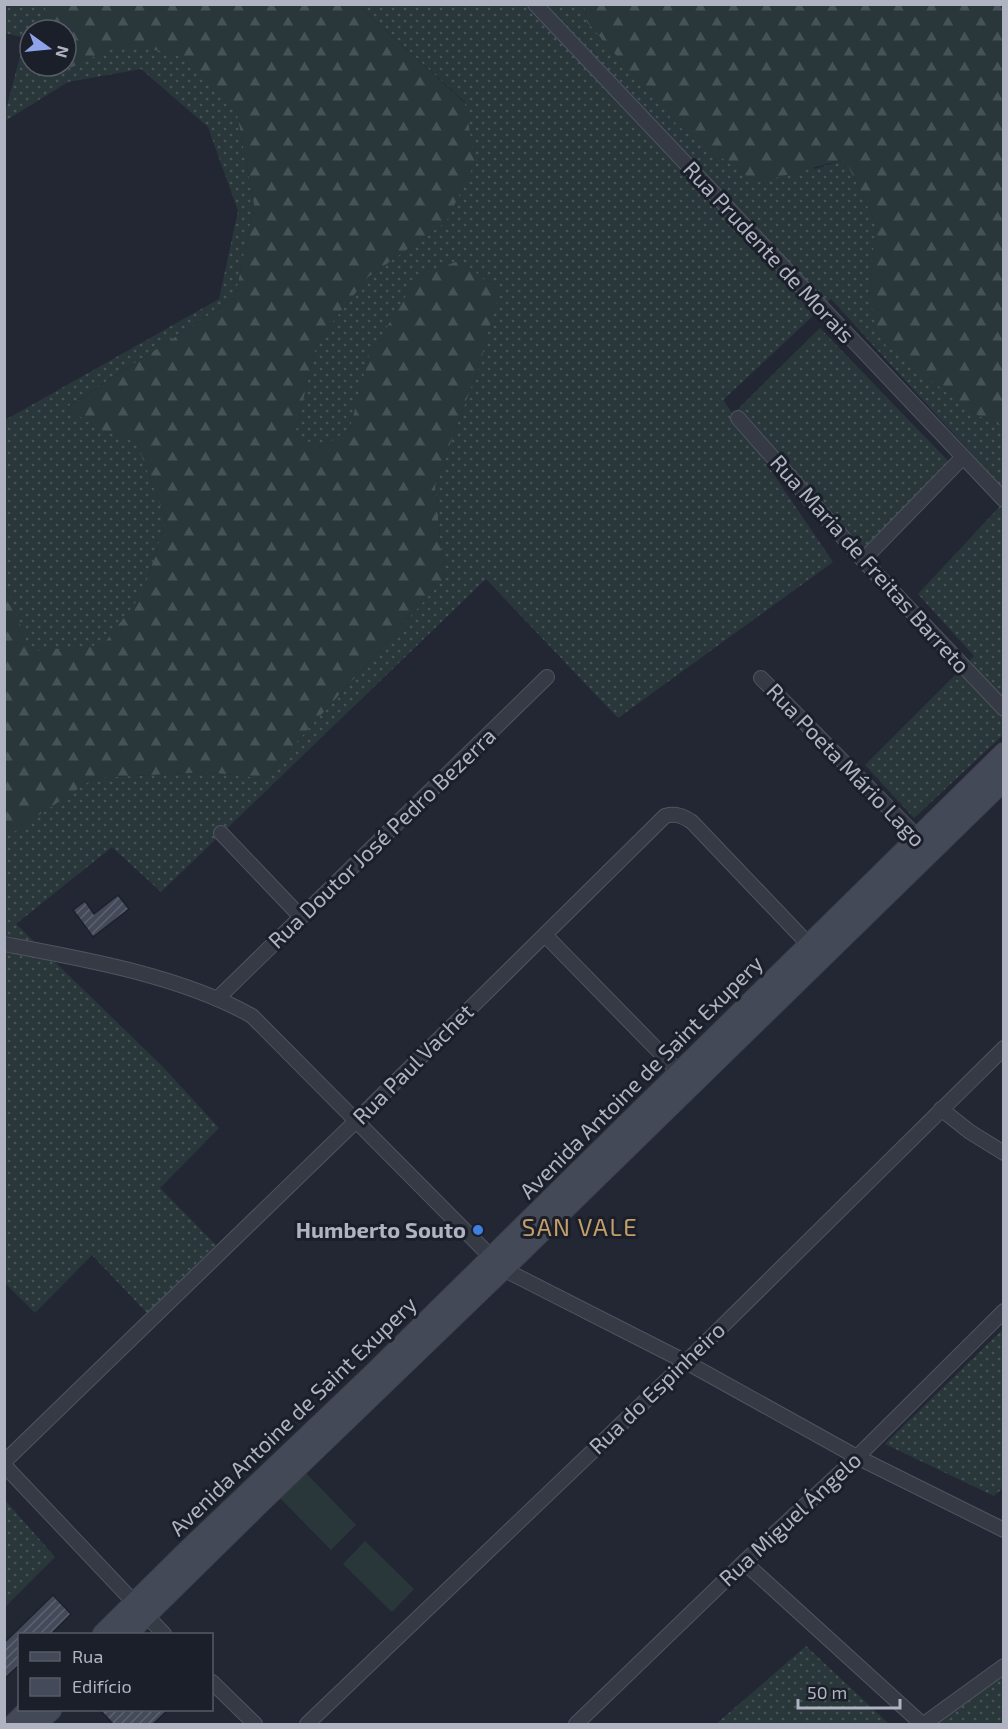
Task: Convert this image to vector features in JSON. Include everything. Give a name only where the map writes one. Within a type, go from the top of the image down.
[{"type":"street","name":"Rua Prudente de Morais","points":[[535,4],[1004,500]]},
{"type":"street","name":"Rua Maria de Freitas Barreto","points":[[738,418],[863,560],[1004,709]]},
{"type":"street","points":[[863,560],[963,457]]},
{"type":"street","name":"Rua Doutor José Pedro Bezerra","points":[[217,999],[547,677]]},
{"type":"street","name":"Rua Poeta Mário Lago","points":[[761,678],[924,845]]},
{"type":"street","name":"Avenida Antoine de Saint Exupery","points":[[106,1633],[140,1610],[497,1264],[924,845],[1004,753]]},
{"type":"street","name":"Avenida Antoine de Saint Exupery","points":[[924,845],[1004,780]]},
{"type":"street","name":"Rua Paul Vachet","points":[[4,1463],[665,816],[673,814],[683,816],[692,822],[815,952]]},
{"type":"street","points":[[221,833],[301,917]]},
{"type":"street","points":[[545,935],[679,1072]]},
{"type":"street","points":[[4,944],[89,960],[153,977],[217,999],[252,1016],[497,1264],[686,1362],[857,1457],[1000,1524]]},
{"type":"street","name":"Avenida Antoine de Saint Exupery","points":[[497,1264],[679,1072],[815,952]]},
{"type":"street","name":"Rua do Espinheiro","points":[[307,1725],[686,1362],[1004,1048]]},
{"type":"street","points":[[941,1109],[970,1132],[1004,1153]]},
{"type":"street","name":"Rua Miguel Ángelo","points":[[576,1725],[744,1562],[857,1457],[1004,1311]]},
{"type":"street","points":[[4,1463],[162,1633]]},
{"type":"street","points":[[744,1562],[923,1725],[1004,1666]]},
{"type":"street","name":"Avenida Antoine de Saint Exupery","points":[[129,1633],[140,1610]]},
{"type":"street","points":[[213,1683],[255,1725]]},
{"type":"street","points":[[14,1725],[27,1711]]},
{"type":"street","points":[[36,1725],[50,1711]]},
{"type":"green space","points":[[5,5],[47,5],[42,18],[18,18],[18,36],[5,33]]},
{"type":"green space","points":[[47,5],[358,5],[465,103],[475,163],[446,222],[368,277],[317,342],[295,434],[321,449],[350,428],[369,356],[418,276],[461,260],[499,292],[480,363],[435,485],[444,579],[264,778],[207,772],[94,778],[5,838],[5,584],[30,651],[103,645],[143,593],[166,520],[136,441],[103,431],[66,408],[235,298],[254,205],[237,113],[180,53],[117,46],[78,64],[78,18],[42,18]]},
{"type":"green space","points":[[358,5],[584,5],[587,22],[815,169],[845,159],[876,224],[869,298],[971,412],[1003,427],[1003,488],[831,299],[723,400],[733,414],[820,328],[954,467],[870,553],[734,416],[833,562],[618,718],[486,579],[161,892],[112,847],[16,924],[163,1067],[219,1128],[160,1188],[216,1245],[147,1313],[92,1255],[35,1313],[5,1283],[4,838],[94,778],[207,772],[264,778],[444,579],[435,485],[480,363],[369,356],[350,428],[321,450],[295,434],[317,342],[368,277],[446,222],[465,102]]},
{"type":"green space","points":[[584,5],[1003,5],[1003,427],[971,412],[882,342],[869,298],[876,224],[845,159],[756,183],[678,126],[587,22]]},
{"type":"green space","points":[[117,46],[180,52],[237,113],[254,205],[235,298],[67,407],[103,431],[136,441],[166,520],[143,593],[104,645],[29,652],[5,584],[5,420],[219,299],[238,211],[208,127],[141,69],[68,82],[5,121],[18,64],[18,78],[78,78],[78,64]]},
{"type":"green space","points":[[1003,503],[1003,735],[914,818],[865,765],[974,656],[918,594]]},
{"type":"green space","points":[[1003,1329],[1003,1488],[994,1496],[885,1444]]},
{"type":"green space","points":[[306,1473],[356,1525],[331,1550],[280,1498]]},
{"type":"green space","points":[[4,1499],[55,1557],[5,1607],[4,1607]]},
{"type":"green space","points":[[365,1541],[414,1589],[392,1612],[343,1564]]},
{"type":"green space","points":[[806,1646],[889,1724],[716,1724]]},
{"type":"green space","points":[[1003,1676],[1003,1724],[934,1724]]},
{"type":"building","points":[[118,895],[129,909],[93,937],[73,910],[85,901],[94,914]]},
{"type":"building","points":[[53,1595],[71,1614],[52,1633],[18,1633],[18,1666],[4,1679],[4,1643]]},
{"type":"building","points":[[101,1711],[167,1711],[152,1725],[114,1725]]},
{"type":"place","name":"Humberto Souto","points":[[478,1230]]},
{"type":"district","name":"SAN VALE","points":[[580,1228]]}]
